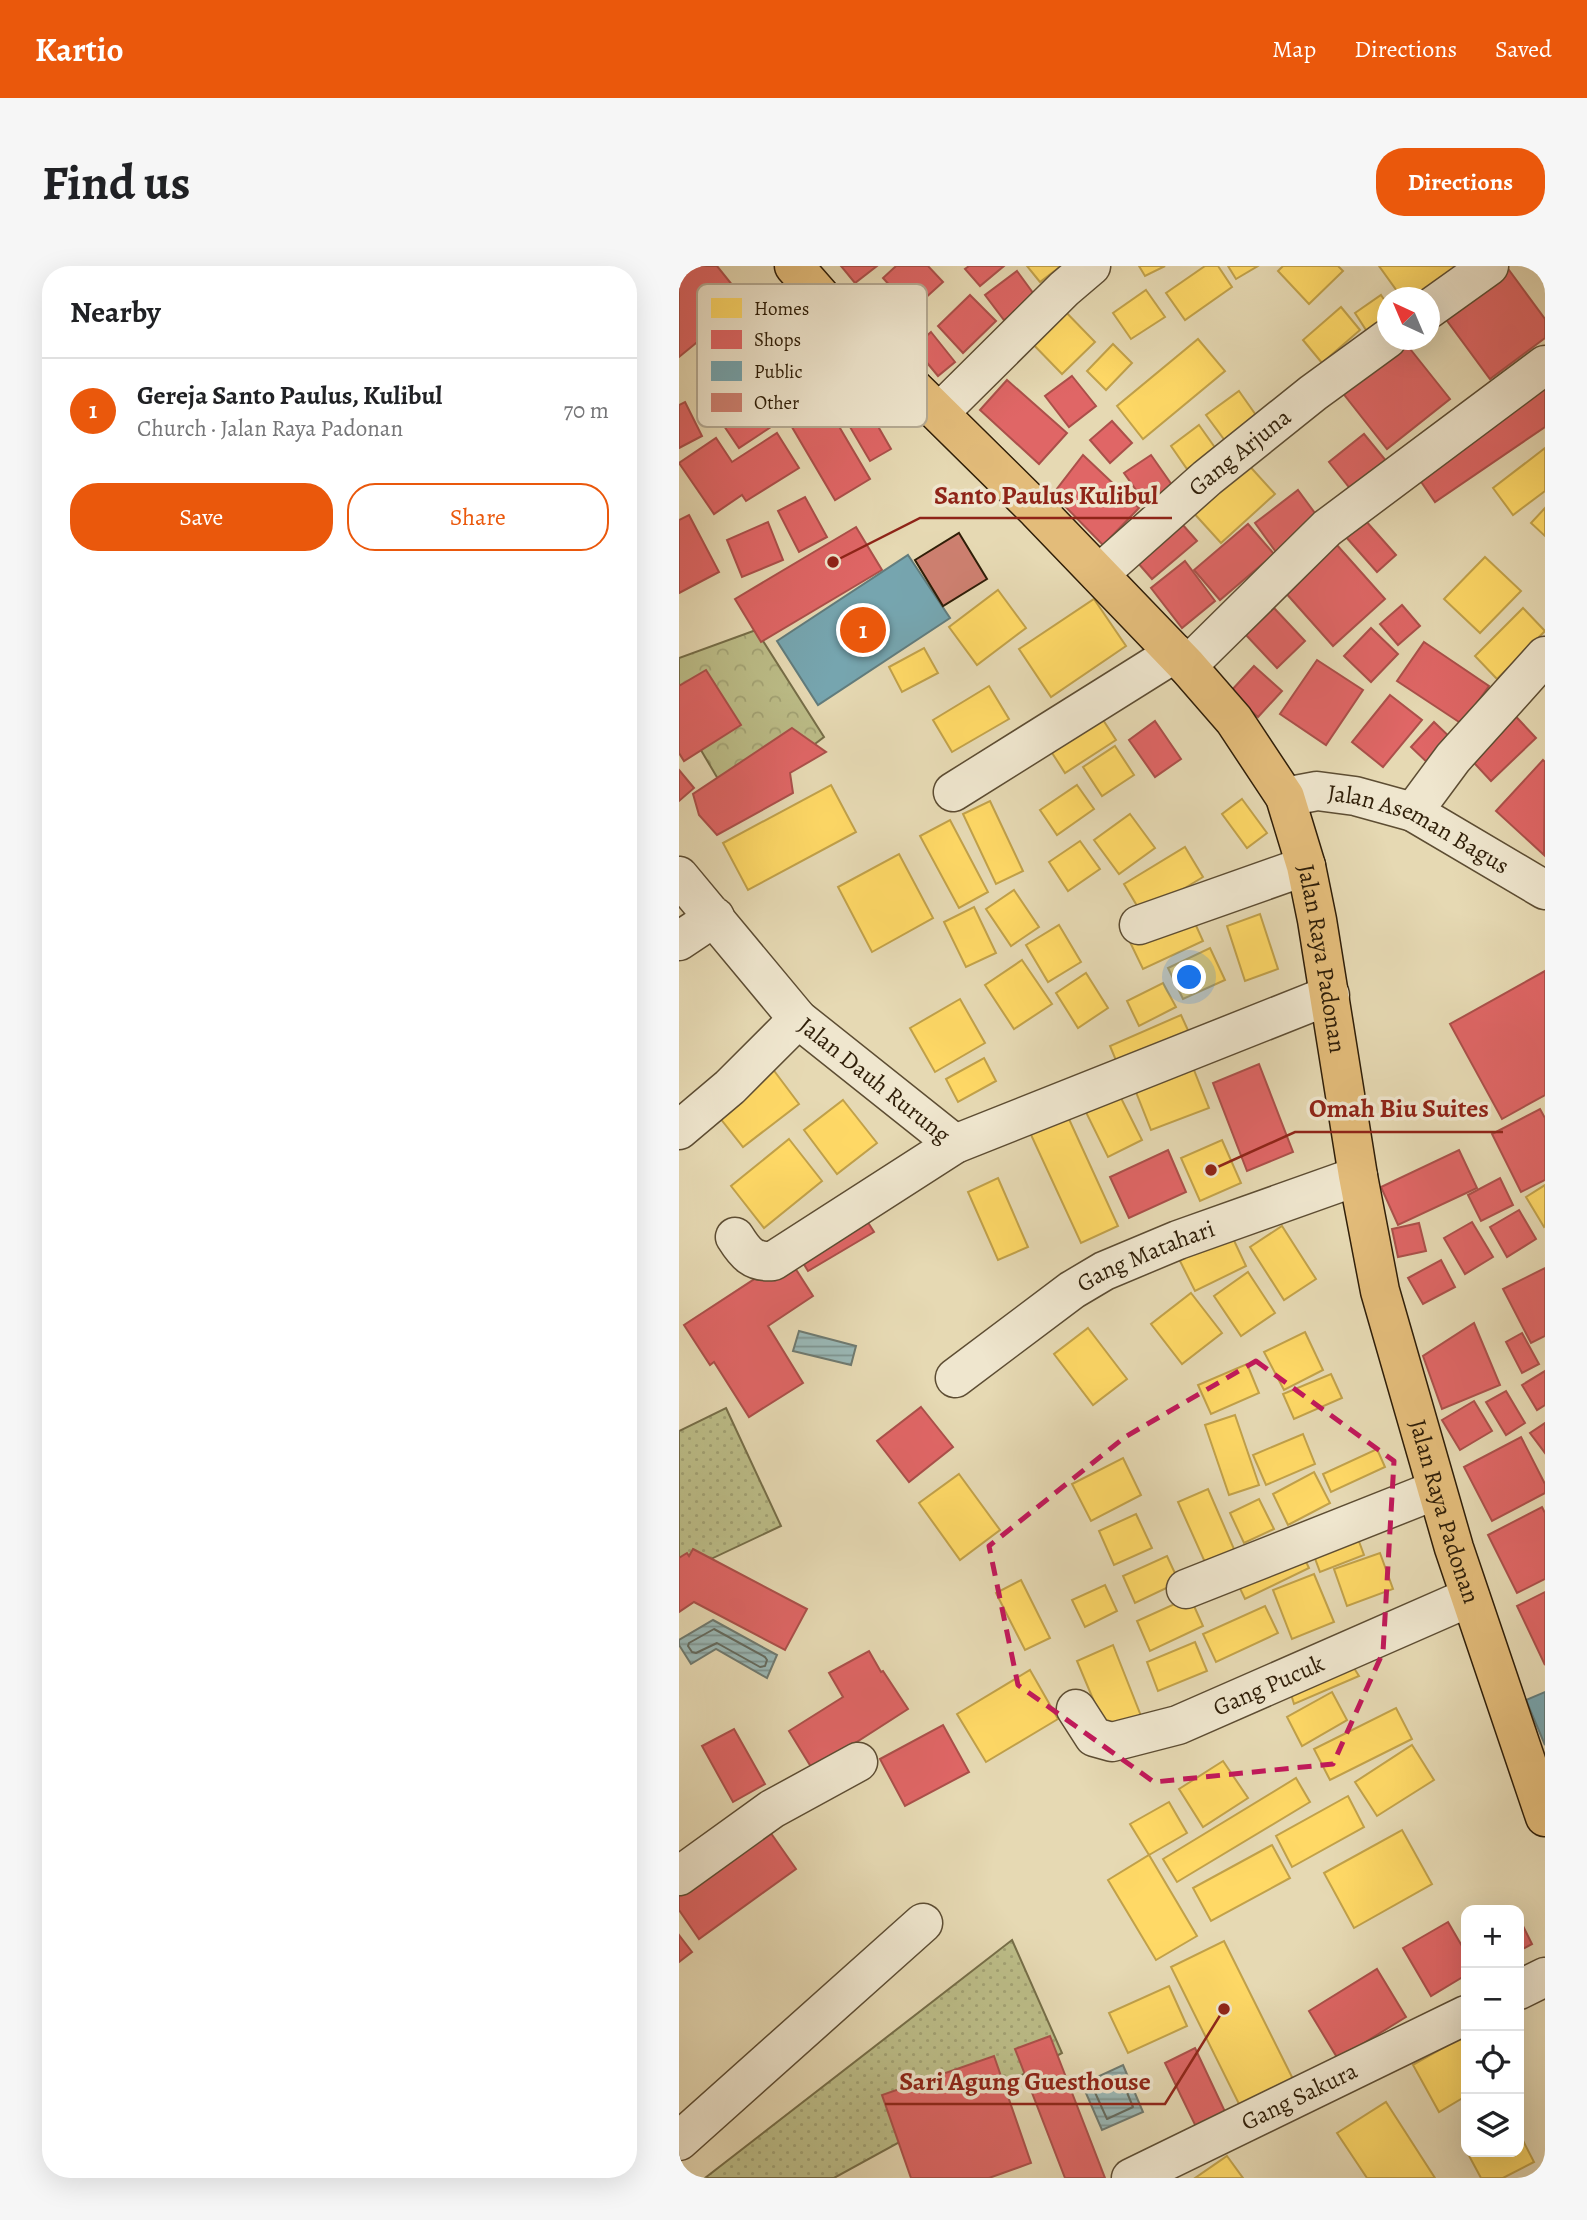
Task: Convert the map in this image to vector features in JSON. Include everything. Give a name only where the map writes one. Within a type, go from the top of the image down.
[{"type":"main road","name":"Jalan Raya Padonan","points":[[794,266],[810,284]]},
{"type":"main road","name":"Jalan Raya Padonan","points":[[927,399],[1181,660],[1234,720],[1285,797],[1306,866],[1380,1291],[1436,1490],[1533,1788],[1545,1817]]},
{"type":"street","points":[[940,412],[1064,289],[1091,266]]},
{"type":"street","points":[[1440,302],[1489,266]]},
{"type":"street","name":"Gang Arjuna","points":[[1099,574],[1207,478],[1313,393],[1377,347]]},
{"type":"street","points":[[953,792],[1181,660],[1327,528],[1545,365]]},
{"type":"street","points":[[1413,812],[1453,758],[1545,656]]},
{"type":"street","name":"Jalan Aseman Bagus","points":[[1285,797],[1317,791],[1355,796],[1413,812],[1545,889]]},
{"type":"street","points":[[1139,925],[1306,866]]},
{"type":"street","name":"Jalan Dauh Rurung","points":[[679,876],[798,1019],[955,1144],[773,1261],[762,1262],[752,1258],[743,1251],[736,1237]]},
{"type":"street","points":[[679,941],[715,916]]},
{"type":"street","points":[[955,1144],[1330,995]]},
{"type":"street","points":[[679,1130],[730,1087],[798,1019]]},
{"type":"street","name":"Gang Matahari","points":[[955,1378],[1072,1290],[1104,1271],[1178,1240],[1358,1176]]},
{"type":"street","points":[[1187,1589],[1436,1490]]},
{"type":"street","name":"Gang Pucuk","points":[[1076,1709],[1094,1737],[1112,1742],[1178,1725],[1470,1597]]},
{"type":"street","points":[[679,1876],[772,1810],[858,1762]]},
{"type":"street","points":[[679,2141],[923,1923]]},
{"type":"street","points":[[1524,1988],[1545,1977]]},
{"type":"street","name":"Gang Sakura","points":[[1131,2178],[1461,2017]]},
{"type":"highlighted area","points":[[1256,1361],[1394,1461],[1383,1652],[1333,1764],[1154,1782],[1018,1685],[989,1546],[1125,1437]]},
{"type":"green space","points":[[756,630],[824,737],[734,806],[679,713],[679,658]]},
{"type":"green space","points":[[726,1408],[781,1526],[679,1574],[679,1431]]},
{"type":"green space","points":[[1012,1940],[1062,2053],[834,2178],[705,2178]]},
{"type":"water","points":[[799,1331],[856,1346],[851,1365],[793,1351]]},
{"type":"water","points":[[713,1620],[777,1655],[767,1678],[716,1649],[691,1664],[679,1645],[679,1640]]},
{"type":"water","points":[[1123,2065],[1143,2112],[1102,2130],[1082,2084]]},
{"type":"building: Homes","points":[[1027,266],[1061,266],[1040,282]]},
{"type":"building: Homes","points":[[1139,266],[1165,266],[1145,276]]},
{"type":"building: Homes","points":[[1205,266],[1218,266],[1232,287],[1185,320],[1166,293]]},
{"type":"building: Homes","points":[[1228,266],[1258,266],[1236,279]]},
{"type":"building: Homes","points":[[1283,266],[1338,266],[1343,271],[1309,304],[1278,271]]},
{"type":"building: Homes","points":[[1379,266],[1457,266],[1428,287],[1394,287]]},
{"type":"building: Homes","points":[[1146,290],[1165,317],[1131,339],[1113,313]]},
{"type":"building: Homes","points":[[1377,298],[1377,327],[1368,333],[1355,313]]},
{"type":"building: Homes","points":[[1059,305],[1095,342],[1062,374],[1026,337]]},
{"type":"building: Homes","points":[[1341,307],[1360,330],[1322,363],[1303,340]]},
{"type":"building: Homes","points":[[1198,339],[1225,371],[1143,439],[1117,406]]},
{"type":"building: Homes","points":[[1113,344],[1132,363],[1106,390],[1087,371]]},
{"type":"building: Homes","points":[[1239,391],[1258,418],[1226,442],[1206,415]]},
{"type":"building: Homes","points":[[1199,425],[1216,449],[1187,469],[1171,446]]},
{"type":"building: Homes","points":[[1545,448],[1545,491],[1513,515],[1493,488]]},
{"type":"building: Homes","points":[[1245,461],[1275,494],[1221,543],[1191,510]]},
{"type":"building: Homes","points":[[1545,508],[1545,536],[1531,523]]},
{"type":"building: Homes","points":[[1485,557],[1521,591],[1480,633],[1444,599]]},
{"type":"building: Homes","points":[[998,590],[1026,628],[977,665],[949,627]]},
{"type":"building: Homes","points":[[1094,599],[1126,646],[1051,697],[1019,649]]},
{"type":"building: Homes","points":[[1523,608],[1545,631],[1497,679],[1475,656]]},
{"type":"building: Homes","points":[[924,648],[938,673],[902,692],[889,667]]},
{"type":"building: Homes","points":[[989,686],[1009,719],[952,752],[933,720]]},
{"type":"building: Homes","points":[[1096,709],[1116,740],[1065,773],[1045,742]]},
{"type":"building: Homes","points":[[1115,746],[1134,775],[1102,796],[1083,767]]},
{"type":"building: Homes","points":[[831,785],[856,832],[748,890],[723,843]]},
{"type":"building: Homes","points":[[1077,785],[1094,809],[1057,835],[1040,810]]},
{"type":"building: Homes","points":[[1242,799],[1267,833],[1247,848],[1222,814]]},
{"type":"building: Homes","points":[[990,801],[1023,871],[996,884],[963,814]]},
{"type":"building: Homes","points":[[1130,814],[1155,848],[1119,874],[1094,840]]},
{"type":"building: Homes","points":[[950,820],[988,892],[959,908],[920,836]]},
{"type":"building: Homes","points":[[1080,841],[1100,869],[1068,891],[1049,862]]},
{"type":"building: Homes","points":[[1185,847],[1203,877],[1142,914],[1124,884]]},
{"type":"building: Homes","points":[[899,854],[933,918],[872,952],[838,887]]},
{"type":"building: Homes","points":[[1014,890],[1039,927],[1011,946],[986,909]]},
{"type":"building: Homes","points":[[974,907],[996,953],[966,967],[944,922]]},
{"type":"building: Homes","points":[[1189,910],[1203,941],[1143,969],[1128,938]]},
{"type":"building: Homes","points":[[1260,914],[1278,969],[1245,981],[1227,926]]},
{"type":"building: Homes","points":[[1059,925],[1081,962],[1048,982],[1026,945]]},
{"type":"building: Homes","points":[[1210,948],[1225,980],[1183,999],[1168,968]]},
{"type":"building: Homes","points":[[1022,960],[1052,1004],[1014,1029],[985,985]]},
{"type":"building: Homes","points":[[1086,973],[1108,1008],[1078,1028],[1056,993]]},
{"type":"building: Homes","points":[[1163,983],[1176,1007],[1139,1026],[1127,1001]]},
{"type":"building: Homes","points":[[960,999],[985,1043],[935,1072],[910,1028]]},
{"type":"building: Homes","points":[[1181,1015],[1192,1039],[1120,1070],[1110,1046]]},
{"type":"building: Homes","points":[[984,1058],[996,1081],[958,1102],[946,1079]]},
{"type":"building: Homes","points":[[769,1064],[799,1104],[743,1147],[712,1108]]},
{"type":"building: Homes","points":[[1192,1065],[1209,1108],[1151,1130],[1134,1087]]},
{"type":"building: Homes","points":[[1114,1084],[1142,1140],[1108,1157],[1080,1100]]},
{"type":"building: Homes","points":[[843,1100],[877,1143],[837,1174],[804,1130]]},
{"type":"building: Homes","points":[[1063,1106],[1118,1226],[1081,1243],[1026,1124]]},
{"type":"building: Homes","points":[[789,1139],[822,1181],[764,1228],[731,1186]]},
{"type":"building: Homes","points":[[1222,1140],[1241,1183],[1200,1201],[1181,1158]]},
{"type":"building: Homes","points":[[998,1178],[1028,1247],[998,1260],[968,1192]]},
{"type":"building: Homes","points":[[1545,1185],[1545,1226],[1544,1227],[1526,1197]]},
{"type":"building: Homes","points":[[1282,1226],[1316,1279],[1284,1300],[1250,1247]]},
{"type":"building: Homes","points":[[1230,1232],[1246,1266],[1195,1291],[1178,1257]]},
{"type":"building: Homes","points":[[1248,1272],[1275,1313],[1241,1336],[1214,1296]]},
{"type":"building: Homes","points":[[1191,1293],[1222,1333],[1182,1364],[1151,1324]]},
{"type":"building: Homes","points":[[1088,1328],[1127,1379],[1093,1405],[1054,1354]]},
{"type":"building: Homes","points":[[1305,1332],[1323,1370],[1284,1390],[1264,1352]]},
{"type":"building: Homes","points":[[1247,1364],[1259,1393],[1211,1414],[1198,1385]]},
{"type":"building: Homes","points":[[1331,1374],[1342,1398],[1294,1419],[1283,1394]]},
{"type":"building: Homes","points":[[1235,1415],[1259,1485],[1229,1495],[1205,1425]]},
{"type":"building: Homes","points":[[1303,1434],[1315,1464],[1266,1485],[1253,1455]]},
{"type":"building: Homes","points":[[1377,1449],[1385,1467],[1331,1492],[1323,1474]]},
{"type":"building: Homes","points":[[1123,1458],[1141,1495],[1091,1521],[1072,1484]]},
{"type":"building: Homes","points":[[1314,1472],[1330,1503],[1288,1525],[1273,1494]]},
{"type":"building: Homes","points":[[959,1474],[1000,1530],[960,1560],[919,1503]]},
{"type":"building: Homes","points":[[1208,1489],[1237,1556],[1208,1569],[1178,1502]]},
{"type":"building: Homes","points":[[1259,1499],[1274,1529],[1244,1543],[1230,1513]]},
{"type":"building: Homes","points":[[1136,1514],[1152,1548],[1114,1565],[1099,1531]]},
{"type":"building: Homes","points":[[1354,1528],[1364,1555],[1320,1572],[1310,1545]]},
{"type":"building: Homes","points":[[1300,1549],[1309,1568],[1245,1599],[1236,1580]]},
{"type":"building: Homes","points":[[1380,1553],[1393,1589],[1347,1606],[1334,1569]]},
{"type":"building: Homes","points":[[1167,1556],[1179,1582],[1135,1603],[1123,1576]]},
{"type":"building: Homes","points":[[1314,1574],[1334,1622],[1292,1639],[1273,1590]]},
{"type":"building: Homes","points":[[1021,1580],[1050,1638],[1025,1650],[996,1593]]},
{"type":"building: Homes","points":[[1105,1585],[1117,1611],[1085,1627],[1072,1600]]},
{"type":"building: Homes","points":[[1190,1597],[1203,1626],[1150,1651],[1137,1621]]},
{"type":"building: Homes","points":[[1265,1606],[1278,1633],[1216,1662],[1203,1634]]},
{"type":"building: Homes","points":[[1195,1642],[1207,1671],[1158,1691],[1147,1662]]},
{"type":"building: Homes","points":[[1113,1645],[1141,1716],[1106,1730],[1077,1661]]},
{"type":"building: Homes","points":[[1347,1657],[1359,1676],[1294,1704],[1287,1681]]},
{"type":"building: Homes","points":[[1030,1670],[1058,1719],[986,1762],[957,1714]]},
{"type":"building: Homes","points":[[1332,1692],[1347,1720],[1302,1746],[1287,1717]]},
{"type":"building: Homes","points":[[1396,1708],[1412,1739],[1330,1780],[1314,1749]]},
{"type":"building: Homes","points":[[1412,1745],[1434,1780],[1377,1816],[1355,1782]]},
{"type":"building: Homes","points":[[1223,1761],[1248,1798],[1203,1827],[1179,1789]]},
{"type":"building: Homes","points":[[1296,1778],[1310,1802],[1177,1882],[1163,1859]]},
{"type":"building: Homes","points":[[1348,1796],[1364,1827],[1292,1867],[1276,1836]]},
{"type":"building: Homes","points":[[1169,1802],[1187,1833],[1149,1855],[1130,1824]]},
{"type":"building: Homes","points":[[1402,1830],[1432,1884],[1354,1928],[1324,1873]]},
{"type":"building: Homes","points":[[1272,1845],[1290,1878],[1211,1921],[1193,1888]]},
{"type":"building: Homes","points":[[1149,1855],[1197,1936],[1156,1960],[1108,1880]]},
{"type":"building: Homes","points":[[1224,1941],[1294,2081],[1241,2108],[1171,1967]]},
{"type":"building: Homes","points":[[1169,1986],[1187,2026],[1128,2053],[1109,2013]]},
{"type":"building: Homes","points":[[1461,2038],[1461,2099],[1439,2112],[1413,2065]]},
{"type":"building: Homes","points":[[1386,2102],[1435,2178],[1367,2178],[1337,2133]]},
{"type":"building: Homes","points":[[1524,2143],[1534,2162],[1503,2178],[1481,2178],[1470,2157],[1524,2157]]},
{"type":"building: Homes","points":[[1227,2156],[1243,2178],[1195,2178]]},
{"type":"building: Shops","points":[[691,266],[717,266],[732,284],[697,284],[697,342],[679,357],[679,276]]},
{"type":"building: Shops","points":[[841,266],[877,266],[855,283]]},
{"type":"building: Shops","points":[[896,266],[928,266],[943,282],[927,296],[927,284],[888,284],[883,278]]},
{"type":"building: Shops","points":[[969,266],[1004,266],[980,286],[965,269]]},
{"type":"building: Shops","points":[[1506,266],[1545,319],[1545,338],[1490,379],[1442,314]]},
{"type":"building: Shops","points":[[1017,271],[1036,297],[1004,320],[985,295]]},
{"type":"building: Shops","points":[[970,295],[996,321],[963,353],[938,326]]},
{"type":"building: Shops","points":[[931,332],[955,362],[938,376],[927,363],[927,336]]},
{"type":"building: Shops","points":[[1389,350],[1411,350],[1450,399],[1387,449],[1338,387]]},
{"type":"building: Shops","points":[[1072,376],[1096,406],[1069,427],[1045,396]]},
{"type":"building: Shops","points":[[1007,380],[1067,433],[1039,464],[980,410]]},
{"type":"building: Shops","points":[[1545,385],[1545,427],[1435,502],[1415,473]]},
{"type":"building: Shops","points":[[685,402],[702,436],[679,448],[679,405]]},
{"type":"building: Shops","points":[[1112,421],[1132,443],[1110,463],[1090,440]]},
{"type":"building: Shops","points":[[725,427],[771,427],[739,448]]},
{"type":"building: Shops","points":[[792,427],[839,427],[870,479],[835,500]]},
{"type":"building: Shops","points":[[850,427],[878,427],[891,449],[870,461]]},
{"type":"building: Shops","points":[[777,433],[799,468],[746,501],[742,495],[714,514],[679,463],[716,438],[732,462]]},
{"type":"building: Shops","points":[[1364,434],[1392,468],[1356,496],[1329,462]]},
{"type":"building: Shops","points":[[1083,455],[1139,508],[1103,545],[1053,494]]},
{"type":"building: Shops","points":[[1151,455],[1172,485],[1146,504],[1124,473]]},
{"type":"building: Shops","points":[[1298,490],[1320,520],[1276,552],[1255,523]]},
{"type":"building: Shops","points":[[805,497],[827,537],[799,552],[778,511]]},
{"type":"building: Shops","points":[[689,515],[719,572],[679,593],[679,520]]},
{"type":"building: Shops","points":[[1175,516],[1197,541],[1152,579],[1131,555]]},
{"type":"building: Shops","points":[[1365,520],[1396,555],[1377,572],[1346,537]]},
{"type":"building: Shops","points":[[768,522],[783,560],[742,577],[727,540]]},
{"type":"building: Shops","points":[[1248,524],[1274,554],[1220,600],[1194,570]]},
{"type":"building: Shops","points":[[856,527],[882,570],[761,642],[735,599]]},
{"type":"building: Shops","points":[[1336,544],[1385,599],[1333,646],[1284,591]]},
{"type":"building: Shops","points":[[1185,561],[1215,601],[1182,628],[1151,588]]},
{"type":"building: Shops","points":[[1402,605],[1420,626],[1398,645],[1380,624]]},
{"type":"building: Shops","points":[[1274,608],[1305,641],[1277,668],[1246,635]]},
{"type":"building: Shops","points":[[1371,628],[1398,654],[1371,682],[1344,656]]},
{"type":"building: Shops","points":[[1424,642],[1489,686],[1462,724],[1397,681]]},
{"type":"building: Shops","points":[[1317,660],[1363,690],[1326,745],[1280,714]]},
{"type":"building: Shops","points":[[1254,666],[1282,691],[1258,717],[1230,692]]},
{"type":"building: Shops","points":[[706,670],[741,725],[684,761],[679,753],[679,686]]},
{"type":"building: Shops","points":[[1390,695],[1422,720],[1383,767],[1352,742]]},
{"type":"building: Shops","points":[[1507,707],[1536,738],[1491,781],[1462,750]]},
{"type":"building: Shops","points":[[1155,721],[1181,759],[1155,777],[1129,740]]},
{"type":"building: Shops","points":[[1434,722],[1455,742],[1432,767],[1411,747]]},
{"type":"building: Shops","points":[[792,728],[826,752],[790,773],[793,793],[717,835],[699,815],[693,794]]},
{"type":"building: Shops","points":[[1543,760],[1545,762],[1544,855],[1496,811]]},
{"type":"building: Shops","points":[[679,770],[694,788],[679,801]]},
{"type":"building: Shops","points":[[1545,971],[1545,1095],[1502,1119],[1450,1024]]},
{"type":"building: Shops","points":[[1259,1064],[1293,1152],[1247,1171],[1213,1083]]},
{"type":"building: Shops","points":[[1540,1109],[1545,1118],[1545,1180],[1521,1192],[1492,1134]]},
{"type":"building: Shops","points":[[1168,1150],[1186,1192],[1129,1218],[1110,1177]]},
{"type":"building: Shops","points":[[1459,1150],[1477,1188],[1398,1225],[1381,1187]]},
{"type":"building: Shops","points":[[1500,1178],[1513,1205],[1481,1221],[1468,1195]]},
{"type":"building: Shops","points":[[1519,1210],[1536,1239],[1507,1257],[1490,1227]]},
{"type":"building: Shops","points":[[862,1213],[874,1232],[808,1271],[797,1253]]},
{"type":"building: Shops","points":[[1472,1222],[1493,1257],[1465,1274],[1444,1238]]},
{"type":"building: Shops","points":[[1419,1223],[1426,1251],[1398,1257],[1392,1229]]},
{"type":"building: Shops","points":[[788,1257],[813,1296],[768,1326],[803,1383],[749,1417],[714,1362],[710,1365],[684,1325]]},
{"type":"building: Shops","points":[[1441,1260],[1455,1287],[1423,1304],[1408,1278]]},
{"type":"building: Shops","points":[[1545,1268],[1545,1336],[1531,1343],[1503,1289]]},
{"type":"building: Shops","points":[[1474,1323],[1500,1385],[1442,1409],[1423,1356]]},
{"type":"building: Shops","points":[[1522,1333],[1539,1364],[1522,1373],[1506,1342]]},
{"type":"building: Shops","points":[[1545,1371],[1545,1405],[1537,1410],[1522,1385]]},
{"type":"building: Shops","points":[[1506,1391],[1525,1423],[1506,1435],[1486,1402]]},
{"type":"building: Shops","points":[[1474,1401],[1492,1431],[1460,1450],[1442,1420]]},
{"type":"building: Shops","points":[[921,1407],[953,1447],[909,1482],[877,1441]]},
{"type":"building: Shops","points":[[1545,1423],[1545,1453],[1530,1433]]},
{"type":"building: Shops","points":[[1521,1437],[1545,1484],[1545,1493],[1492,1521],[1464,1467]]},
{"type":"building: Shops","points":[[1542,1507],[1545,1513],[1545,1579],[1517,1593],[1488,1535]]},
{"type":"building: Shops","points":[[693,1549],[807,1609],[785,1650],[694,1602],[679,1612],[679,1558],[687,1553],[689,1556]]},
{"type":"building: Shops","points":[[1545,1592],[1545,1665],[1517,1606]]},
{"type":"building: Shops","points":[[869,1651],[908,1709],[813,1770],[789,1731],[843,1697],[829,1673]]},
{"type":"building: Shops","points":[[943,1725],[969,1772],[905,1806],[880,1759]]},
{"type":"building: Shops","points":[[734,1729],[765,1784],[733,1802],[702,1746]]},
{"type":"building: Shops","points":[[768,1829],[796,1869],[699,1939],[679,1910],[679,1893]]},
{"type":"building: Shops","points":[[1448,1922],[1461,1944],[1461,1978],[1431,1996],[1403,1948]]},
{"type":"building: Shops","points":[[1524,1928],[1532,1944],[1524,1948]]},
{"type":"building: Shops","points":[[679,1935],[692,1952],[679,1962]]},
{"type":"building: Shops","points":[[1377,1969],[1406,2017],[1338,2059],[1309,2011]]},
{"type":"building: Shops","points":[[1050,2036],[1105,2178],[1065,2178],[1015,2049]]},
{"type":"building: Shops","points":[[1195,2048],[1228,2118],[1199,2133],[1165,2063]]},
{"type":"building: Shops","points":[[994,2056],[1031,2163],[989,2178],[911,2178],[882,2095]]},
{"type":"building: Public","points":[[908,555],[950,618],[818,705],[777,641]]},
{"type":"building: Public","points":[[1545,1692],[1545,1745],[1526,1700]]},
{"type":"building: Other","points":[[959,533],[987,579],[943,606],[915,560]]},
{"type":"place","name":"Santo Paulus Kulibul","points":[[833,562]]},
{"type":"place","name":"Gereja Santo Paulus, Kulibul","points":[[863,630]]},
{"type":"place","name":"Omah Biu Suites","points":[[1211,1170]]},
{"type":"place","name":"Sari Agung Guesthouse","points":[[1224,2009]]}]
